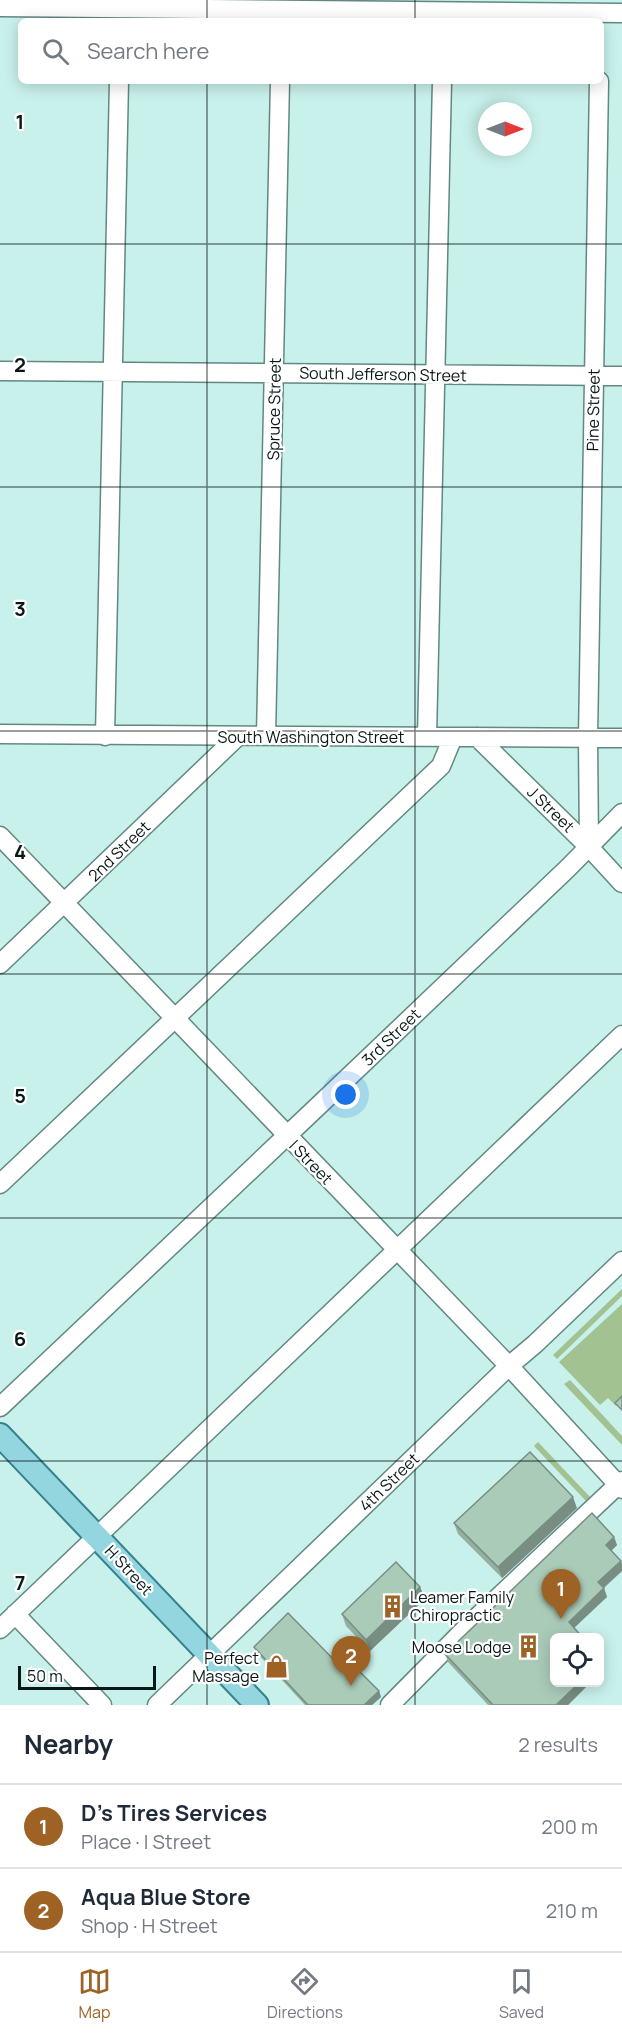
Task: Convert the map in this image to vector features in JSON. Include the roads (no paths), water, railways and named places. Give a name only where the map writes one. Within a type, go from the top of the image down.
[{"type":"main road","name":"H Street","points":[[0,1435],[257,1705]]},
{"type":"street","points":[[0,7],[622,14]]},
{"type":"street","points":[[105,736],[119,84]]},
{"type":"street","name":"Spruce Street","points":[[266,736],[280,84]]},
{"type":"street","points":[[427,737],[442,84]]},
{"type":"street","name":"Pine Street","points":[[589,847],[588,738],[599,84]]},
{"type":"street","name":"South Jefferson Street","points":[[0,371],[622,376]]},
{"type":"street","name":"South Washington Street","points":[[0,734],[622,738]]},
{"type":"street","name":"2nd Street","points":[[0,964],[237,736]]},
{"type":"street","points":[[0,1184],[441,766],[453,737]]},
{"type":"street","name":"J Street","points":[[477,737],[589,847],[622,883]]},
{"type":"street","name":"3rd Street","points":[[0,1407],[622,813]]},
{"type":"street","name":"I Street","points":[[0,836],[176,1017],[286,1136],[621,1485]]},
{"type":"street","points":[[0,1629],[622,1035]]},
{"type":"street","name":"4th Street","points":[[157,1705],[509,1366],[622,1261]]},
{"type":"street","points":[[390,1705],[471,1623],[621,1485]]},
{"type":"street","points":[[15,1614],[102,1705]]},
{"type":"place","name":"Leamer Family Chiropractic","points":[[392,1606]]},
{"type":"place","name":"D's Tires Services","points":[[561,1619]]},
{"type":"place","name":"Moose Lodge","points":[[529,1647]]},
{"type":"place","name":"Perfect Massage","points":[[277,1667]]},
{"type":"place","name":"Aqua Blue Store","points":[[351,1686]]}]
